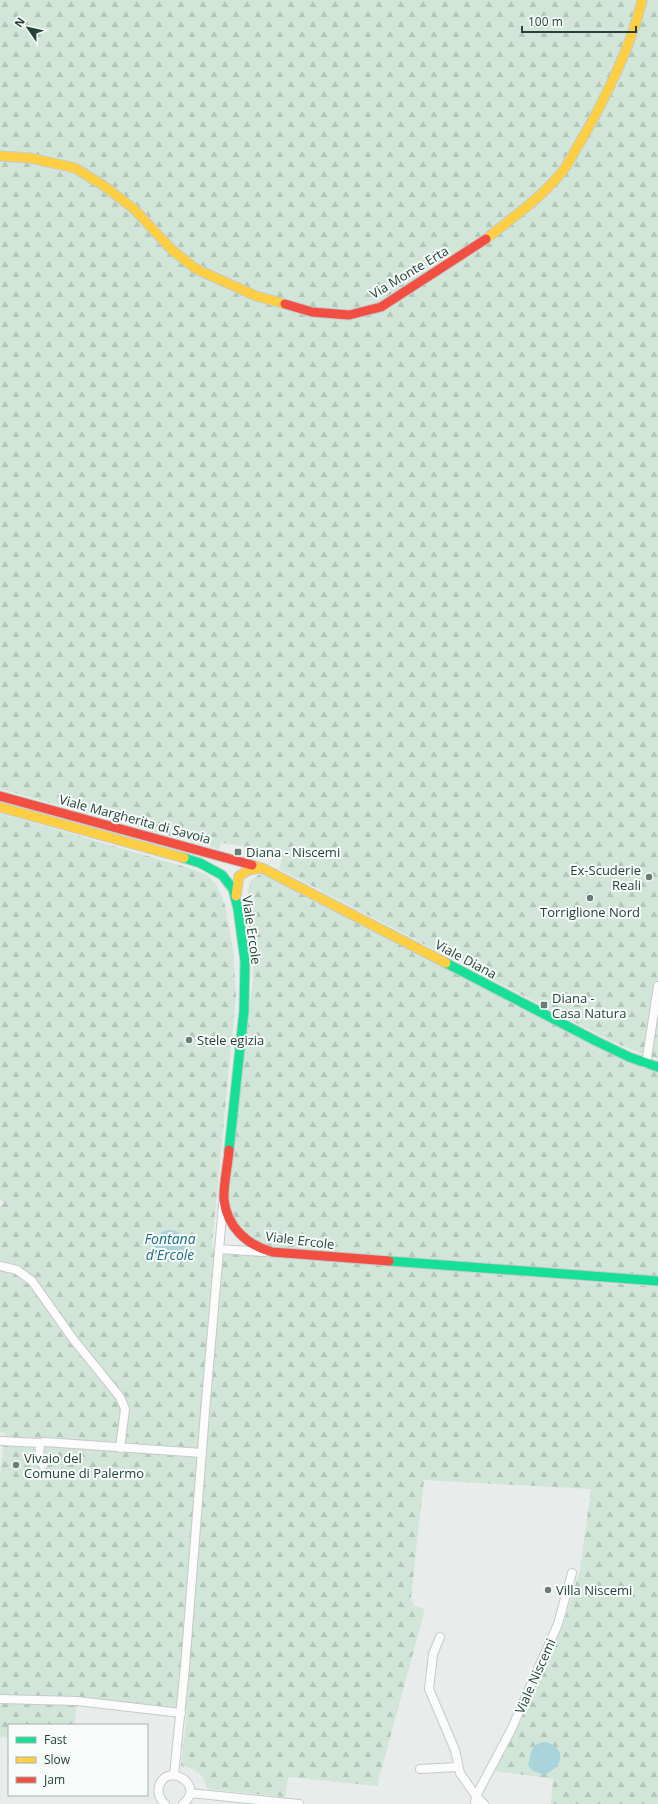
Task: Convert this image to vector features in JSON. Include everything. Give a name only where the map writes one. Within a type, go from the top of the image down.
[{"type":"street","name":"Via Monte Erta","points":[[0,156],[30,158],[75,168],[104,186],[134,209],[172,250],[196,269],[256,296],[312,312],[348,315],[381,307],[482,242],[542,194],[564,168],[594,118],[616,73],[638,17],[642,0]]},
{"type":"street","name":"Viale Margherita di Savoia","points":[[0,796],[239,860],[264,869]]},
{"type":"street","name":"Viale Margherita di Savoia","points":[[0,807],[193,861],[209,867],[222,875]]},
{"type":"street","points":[[236,900],[237,884],[240,876],[247,870],[253,868],[264,869]]},
{"type":"street","name":"Viale Diana","points":[[264,869],[596,1041],[646,1064],[658,1067]]},
{"type":"street","name":"Viale Ercole","points":[[222,875],[233,889],[236,900],[245,961],[246,979],[241,1048],[224,1199],[229,1220],[236,1230],[257,1248],[272,1252],[658,1281]]},
{"type":"street","points":[[646,1064],[658,986]]},
{"type":"street","points":[[174,1775],[181,1713],[224,1199]]},
{"type":"street","points":[[219,1249],[272,1252]]},
{"type":"street","points":[[0,1266],[17,1270],[32,1281],[73,1339],[120,1397],[125,1409],[120,1448]]},
{"type":"street","points":[[0,1441],[40,1443],[60,1442],[120,1448],[202,1453]]},
{"type":"street","points":[[40,1443],[39,1459],[43,1465]]},
{"type":"street","name":"Viale Niscemi","points":[[475,1800],[487,1774],[511,1730],[558,1624],[572,1573]]},
{"type":"street","points":[[440,1637],[433,1654],[429,1688],[455,1750],[460,1773],[475,1800],[484,1804]]},
{"type":"street","points":[[0,1699],[77,1701],[181,1713]]},
{"type":"street","points":[[420,1769],[458,1767]]},
{"type":"street","points":[[165,1804],[159,1798],[159,1784],[166,1777],[174,1775],[184,1779],[188,1783],[190,1793],[183,1804]]},
{"type":"street","points":[[190,1793],[299,1804]]},
{"type":"green space","points":[[0,0],[658,0],[658,1059],[632,1050],[599,1035],[279,869],[282,858],[252,848],[237,845],[221,843],[219,849],[0,789]]},
{"type":"green space","points":[[0,813],[189,868],[207,875],[216,884],[225,905],[233,949],[236,995],[212,1246],[215,1252],[658,1287],[658,1804],[551,1804],[553,1779],[495,1771],[563,1625],[580,1570],[591,1489],[424,1480],[411,1597],[414,1606],[425,1609],[377,1786],[288,1777],[285,1797],[207,1789],[204,1780],[195,1770],[181,1766],[187,1711],[78,1698],[74,1724],[8,1724],[8,1738],[1,1737],[0,1741],[0,1477],[5,1433],[0,1432],[0,1207],[4,1203],[0,1199]]},
{"type":"green space","points":[[260,874],[278,879],[658,1071],[658,1277],[276,1248],[252,1238],[241,1230],[234,1219],[228,1197],[253,979],[252,954],[247,916],[247,899],[251,880]]},
{"type":"water","name":"Fontana d'Ercole","points":[[167,1230],[173,1230],[183,1237],[186,1246],[185,1252],[179,1259],[173,1262],[167,1262],[157,1255],[154,1249],[154,1243],[161,1233]]},
{"type":"water","points":[[543,1742],[552,1744],[560,1753],[557,1766],[544,1775],[532,1770],[528,1765],[533,1748]]},
{"type":"traffic: fast","points":[[184,858],[200,863],[222,875],[233,889],[238,909],[245,961],[244,1011],[229,1150]]},
{"type":"traffic: fast","points":[[446,963],[596,1041],[629,1057],[658,1067]]},
{"type":"traffic: fast","points":[[389,1261],[658,1281]]},
{"type":"traffic: slow","points":[[486,239],[538,197],[565,168],[591,123],[617,71],[632,35],[642,0]]},
{"type":"traffic: slow","points":[[0,156],[30,158],[75,168],[104,186],[134,209],[172,250],[196,269],[256,296],[285,304]]},
{"type":"traffic: slow","points":[[0,807],[184,858]]},
{"type":"traffic: slow","points":[[252,865],[264,869],[446,963]]},
{"type":"traffic: slow","points":[[236,896],[239,876],[249,870],[260,868]]},
{"type":"traffic: jam","points":[[285,304],[312,312],[349,315],[381,307],[486,239]]},
{"type":"traffic: jam","points":[[0,796],[252,865]]},
{"type":"traffic: jam","points":[[229,1150],[224,1194],[226,1210],[229,1219],[240,1234],[254,1245],[272,1252],[389,1261]]},
{"type":"place","name":"Diana - Niscemi","points":[[238,852]]},
{"type":"place","name":"Ex-Scuderie Reali","points":[[649,877]]},
{"type":"place","name":"Torriglione Nord","points":[[590,898]]},
{"type":"place","name":"Diana - Casa Natura","points":[[544,1005]]},
{"type":"place","name":"Stele egizia","points":[[189,1040]]},
{"type":"place","name":"Vivaio del Comune di Palermo","points":[[16,1465]]},
{"type":"place","name":"Villa Niscemi","points":[[548,1590]]}]
